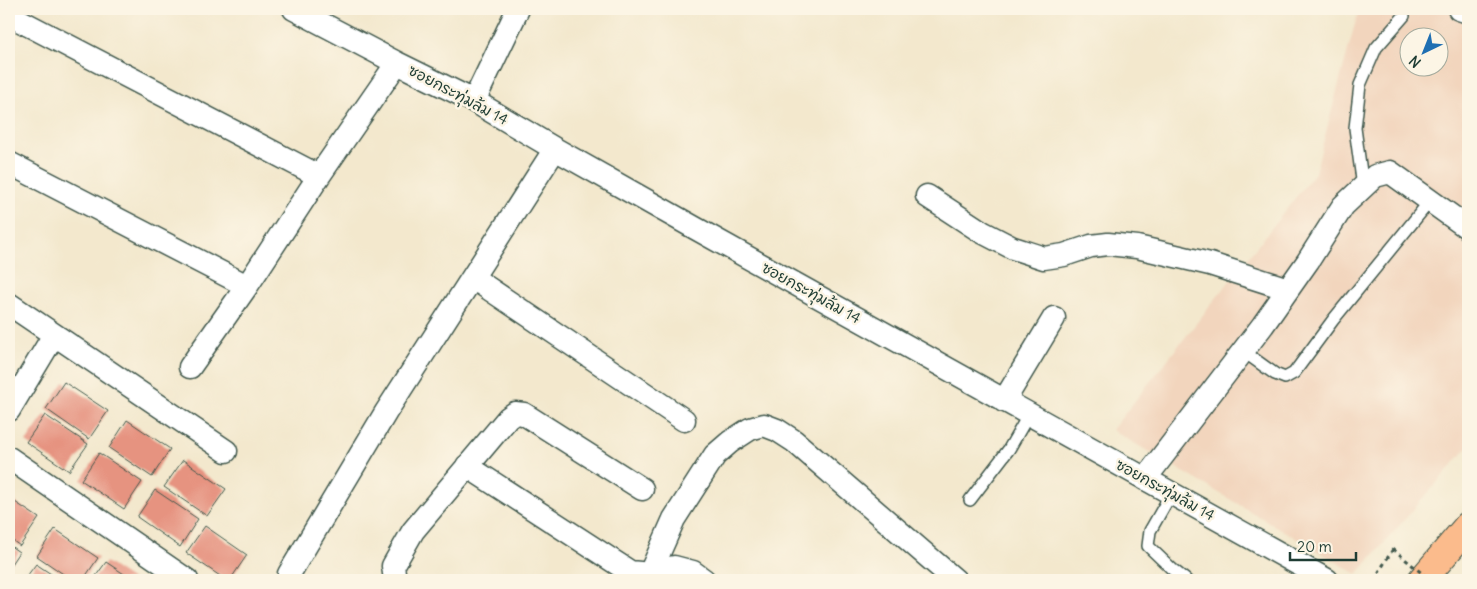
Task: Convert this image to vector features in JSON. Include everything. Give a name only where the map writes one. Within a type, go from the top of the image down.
[{"type":"main road","points":[[1422,580],[1468,526]]},
{"type":"street","name":"ซอยกระทุ่มล้ม 14","points":[[294,9],[474,102],[1004,401],[1328,580]]},
{"type":"street","points":[[474,102],[518,9]]},
{"type":"street","points":[[1459,9],[1468,12]]},
{"type":"street","points":[[9,15],[319,176]]},
{"type":"street","points":[[190,367],[247,286],[319,176],[397,63]]},
{"type":"street","points":[[291,580],[289,574],[386,412],[555,149]]},
{"type":"street","points":[[9,163],[247,286]]},
{"type":"street","points":[[1145,479],[1288,289],[1343,206],[1375,176],[1390,172],[1468,228]]},
{"type":"street","points":[[926,196],[982,232],[1014,248],[1044,258],[1064,255],[1091,246],[1108,244],[1137,246],[1210,264],[1288,289]]},
{"type":"street","points":[[473,278],[684,420]]},
{"type":"street","points":[[9,304],[226,452]]},
{"type":"street","points":[[1004,401],[1054,318]]},
{"type":"street","points":[[9,410],[54,335]]},
{"type":"street","points":[[395,580],[394,566],[413,532],[508,418],[515,413],[524,414],[642,489]]},
{"type":"street","points":[[648,577],[674,519],[715,455],[750,429],[764,425],[777,430],[794,441],[955,580]]},
{"type":"street","points":[[9,458],[187,580]]},
{"type":"street","points":[[467,466],[630,572],[648,577],[674,567],[693,572],[704,580]]},
{"type":"lane","points":[[1363,188],[1355,128],[1360,85],[1376,48],[1404,16]]},
{"type":"lane","points":[[1243,351],[1275,374],[1285,378],[1294,373],[1333,320],[1430,201]]},
{"type":"lane","points":[[970,500],[1010,449],[1029,414]]},
{"type":"lane","points":[[1171,494],[1150,531],[1148,546],[1186,580]]},
{"type":"path","points":[[1374,580],[1394,549],[1430,580]]},
{"type":"shaded area","points":[[1359,9],[1468,9],[1468,447],[1357,574],[1112,430],[1315,173]]},
{"type":"building","points":[[64,382],[108,411],[89,439],[46,409]]},
{"type":"building","points":[[45,415],[88,444],[69,471],[26,442]]},
{"type":"building","points":[[127,420],[170,449],[152,477],[109,448]]},
{"type":"building","points":[[99,453],[142,482],[124,509],[81,480]]},
{"type":"building","points":[[183,460],[226,489],[207,516],[164,487]]},
{"type":"building","points":[[155,490],[198,519],[180,547],[137,517]]},
{"type":"building","points":[[9,498],[39,518],[20,546],[9,538]]},
{"type":"building","points":[[205,526],[247,555],[230,580],[226,580],[186,553]]},
{"type":"building","points":[[55,529],[98,558],[83,580],[72,580],[37,556]]},
{"type":"building","points":[[9,545],[19,552],[9,567]]},
{"type":"building","points":[[106,562],[133,580],[93,580]]},
{"type":"building","points":[[36,564],[60,580],[24,580]]}]
